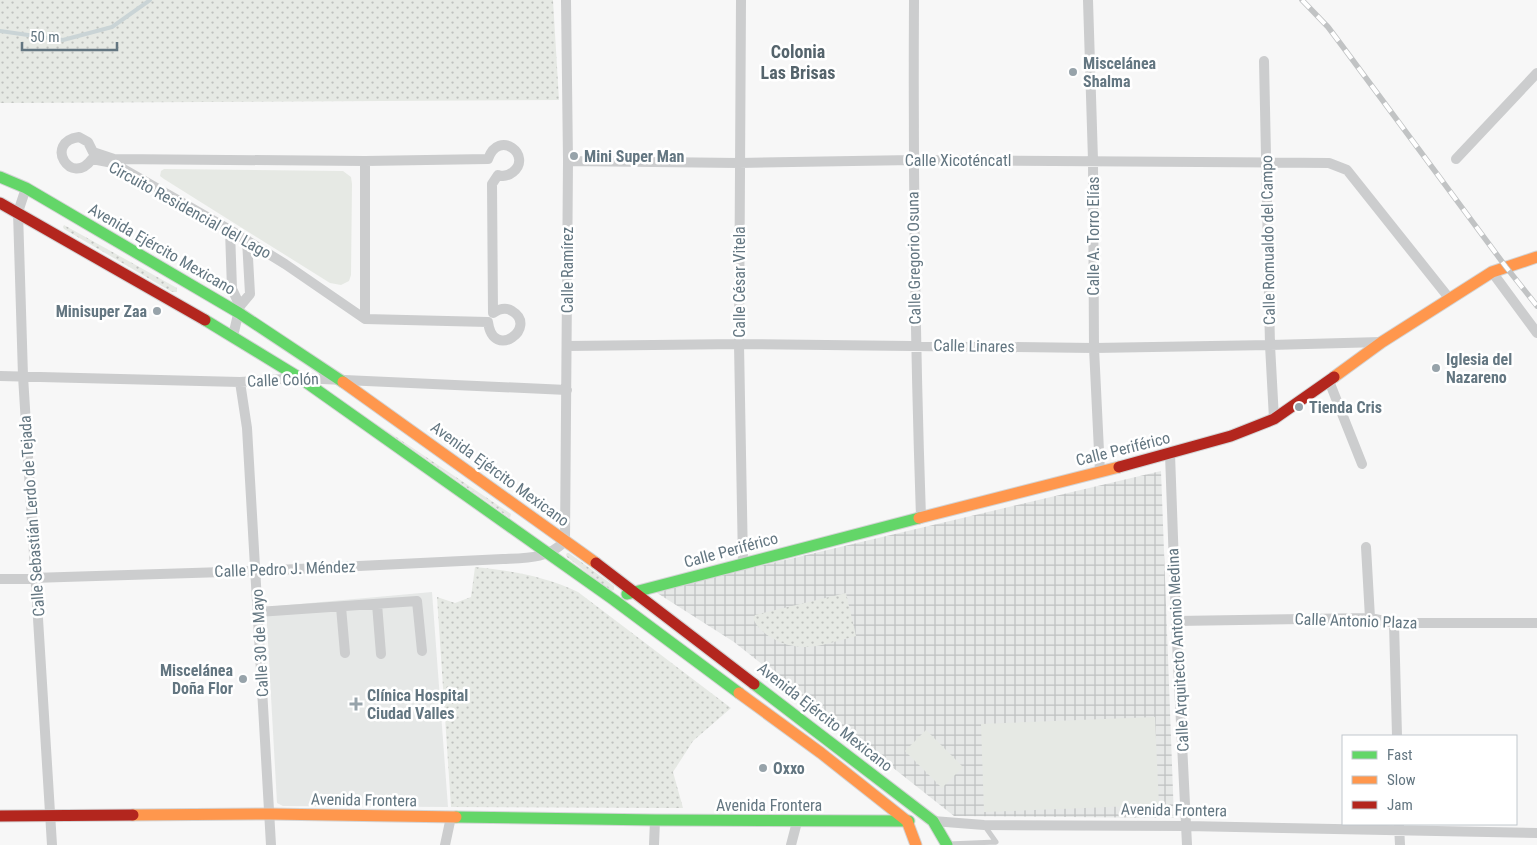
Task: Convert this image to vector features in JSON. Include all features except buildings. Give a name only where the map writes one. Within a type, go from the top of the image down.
[{"type":"main road","name":"Avenida Ejército Mexicano","points":[[0,177],[26,188],[240,309],[311,362],[340,380],[566,541],[634,592],[933,821],[946,844]]},
{"type":"main road","name":"Avenida Ejército Mexicano","points":[[0,204],[18,212],[233,336],[300,378],[614,600],[821,752],[906,821],[916,845]]},
{"type":"main road","name":"Calle Periférico","points":[[614,600],[634,592],[743,563],[1170,454],[1231,436],[1274,419],[1382,342],[1492,272],[1537,257]]},
{"type":"main road","name":"Avenida Frontera","points":[[0,816],[270,814],[797,822],[933,821]]},
{"type":"street","name":"Calle Ramírez","points":[[566,0],[568,161],[566,541]]},
{"type":"street","name":"Calle César Vitela","points":[[741,0],[739,344],[743,563]]},
{"type":"street","name":"Calle Gregorio Osuna","points":[[914,0],[915,346],[921,517]]},
{"type":"street","name":"Calle A. Torro Elías","points":[[1088,0],[1093,160],[1094,348],[1100,472]]},
{"type":"street","name":"Calle Romualdo del Campo","points":[[1264,61],[1270,346],[1274,419]]},
{"type":"street","points":[[1456,159],[1537,72]]},
{"type":"street","name":"Circuito Residencial del Lago","points":[[79,137],[88,142],[93,152],[114,159],[365,161],[488,159],[491,151],[496,146],[504,145],[515,150],[519,155],[520,162],[517,169],[509,176],[498,175],[492,184],[494,313],[504,309],[513,311],[518,317],[520,324],[516,336],[504,340],[497,339],[490,331],[488,322],[365,319],[247,240],[113,163],[92,159],[82,168],[74,169],[62,160],[61,153],[62,147],[66,142],[72,138],[79,137]]},
{"type":"street","name":"Calle Xicoténcatl","points":[[568,161],[739,163],[913,160],[1093,160],[1329,163],[1347,170],[1449,298]]},
{"type":"street","points":[[365,161],[365,319]]},
{"type":"street","name":"Calle Sebastián Lerdo de Tejada","points":[[26,188],[18,212],[23,376],[52,845]]},
{"type":"street","points":[[230,230],[232,289],[240,309]]},
{"type":"street","points":[[233,336],[240,309],[250,294],[247,240]]},
{"type":"street","points":[[1492,272],[1537,333]]},
{"type":"street","name":"Calle Linares","points":[[567,346],[739,344],[1094,348],[1270,346],[1382,342]]},
{"type":"street","name":"Calle Colón","points":[[0,376],[240,382],[300,378],[567,390]]},
{"type":"street","points":[[1329,381],[1362,464]]},
{"type":"street","name":"Calle 30 de Mayo","points":[[240,382],[247,428],[271,845]]},
{"type":"street","name":"Calle Arquitecto Antonio Medina","points":[[1170,454],[1187,845]]},
{"type":"street","name":"Calle Pedro J. Méndez","points":[[0,579],[529,558],[548,554],[559,548],[566,541]]},
{"type":"street","points":[[1366,547],[1370,618]]},
{"type":"street","points":[[258,612],[417,601],[422,651]]},
{"type":"street","points":[[377,604],[381,654]]},
{"type":"street","points":[[341,606],[345,653]]},
{"type":"street","name":"Calle Antonio Plaza","points":[[1176,621],[1370,618],[1394,623],[1537,622]]},
{"type":"street","points":[[1394,623],[1397,735]]},
{"type":"street","points":[[445,845],[452,817]]},
{"type":"street","points":[[654,845],[655,820]]},
{"type":"street","name":"Avenida Frontera","points":[[933,821],[984,825],[1399,827],[1537,833]]},
{"type":"street","points":[[791,845],[797,822]]},
{"type":"street","points":[[1399,827],[1400,845]]},
{"type":"lane","points":[[984,825],[996,843]]},
{"type":"lane","points":[[946,844],[996,843]]},
{"type":"shaded area","points":[[0,0],[553,0],[559,100],[0,103]]},
{"type":"shaded area","points":[[164,169],[343,171],[351,177],[352,184],[351,275],[349,281],[341,285],[330,283],[164,179],[160,176],[161,171]]},
{"type":"shaded area","points":[[64,225],[177,288],[177,292],[172,292],[64,229]]},
{"type":"shaded area","points":[[371,420],[511,514],[510,518]]},
{"type":"shaded area","points":[[1161,471],[1174,818],[954,816],[734,642],[654,591]]},
{"type":"shaded area","points":[[567,553],[614,586],[614,590],[610,591],[567,557]]},
{"type":"shaded area","points":[[475,567],[528,575],[578,592],[731,708],[693,741],[673,772],[683,808],[451,807],[437,597],[455,603],[471,597]]},
{"type":"shaded area","name":"Clínica Hospital Ciudad Valles","points":[[432,592],[448,807],[283,806],[277,803],[266,607]]},
{"type":"shaded area","points":[[846,593],[856,636],[834,642],[804,647],[793,646],[783,643],[763,632],[753,618],[755,615]]},
{"type":"shaded area","points":[[1155,717],[1159,805],[984,812],[981,724]]},
{"type":"shaded area","points":[[926,730],[963,767],[942,788],[905,751]]},
{"type":"waterway","points":[[0,31],[63,40],[112,27],[150,0]]},
{"type":"railway","points":[[1302,0],[1328,27],[1537,306]]},
{"type":"traffic: fast","points":[[0,177],[26,188],[239,313],[343,382]]},
{"type":"traffic: fast","points":[[205,320],[300,378],[614,600],[739,693]]},
{"type":"traffic: fast","points":[[627,594],[919,518]]},
{"type":"traffic: fast","points":[[754,684],[933,821],[947,845]]},
{"type":"traffic: fast","points":[[456,817],[909,821]]},
{"type":"traffic: slow","points":[[1334,377],[1382,342],[1492,272],[1537,257]]},
{"type":"traffic: slow","points":[[343,382],[596,563]]},
{"type":"traffic: slow","points":[[919,518],[1119,467]]},
{"type":"traffic: slow","points":[[739,693],[821,753],[907,821],[916,845]]},
{"type":"traffic: slow","points":[[133,815],[270,814],[456,817]]},
{"type":"traffic: jam","points":[[0,203],[205,320]]},
{"type":"traffic: jam","points":[[1119,467],[1231,436],[1274,419],[1334,377]]},
{"type":"traffic: jam","points":[[596,563],[754,684]]},
{"type":"traffic: jam","points":[[0,816],[133,815]]},
{"type":"place","name":"Miscelánea Shalma","points":[[1073,72]]},
{"type":"place","name":"Mini Super Man","points":[[574,156]]},
{"type":"place","name":"Minisuper Zaa","points":[[157,311]]},
{"type":"place","name":"Iglesia del Nazareno","points":[[1436,368]]},
{"type":"place","name":"Tienda Cris","points":[[1299,407]]},
{"type":"place","name":"Miscelánea Doña Flor","points":[[243,679]]},
{"type":"place","name":"Clínica Hospital Ciudad Valles","points":[[356,704]]},
{"type":"place","name":"Oxxo","points":[[763,768]]},
{"type":"district","name":"Colonia Las Brisas","points":[[798,61]]}]
